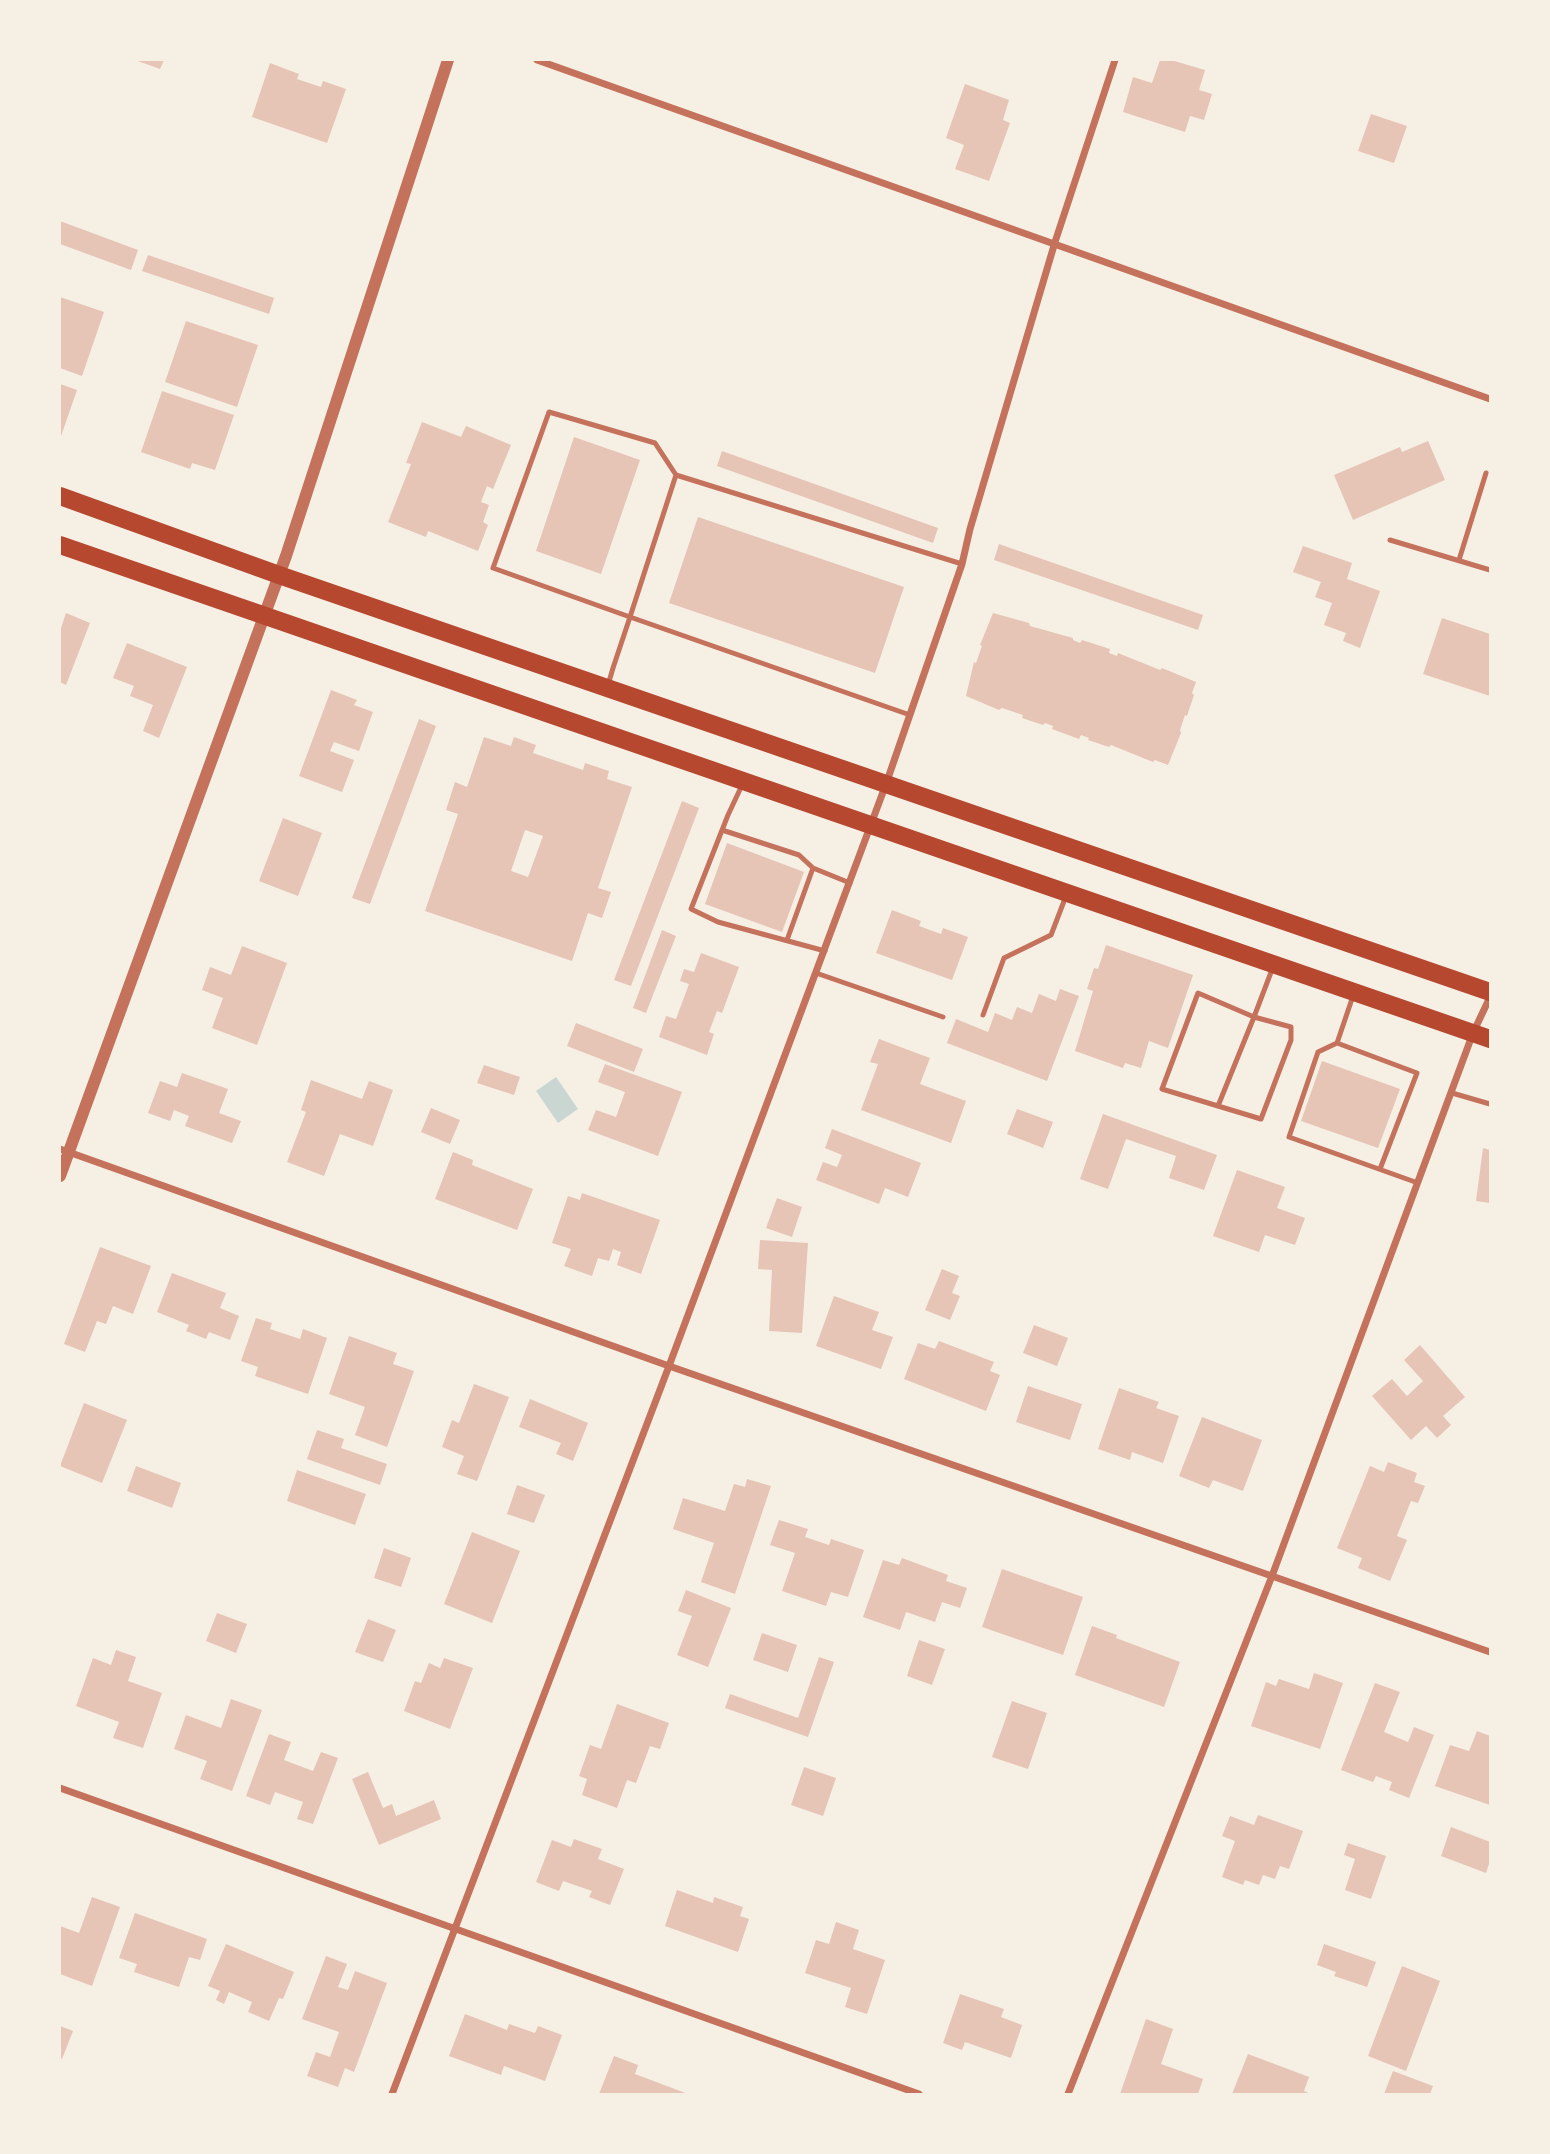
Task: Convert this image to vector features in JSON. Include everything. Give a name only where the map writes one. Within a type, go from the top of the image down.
[{"type":"main road","points":[[60,496],[279,575],[1490,992]]},
{"type":"main road","points":[[60,545],[1482,1036]]},
{"type":"street","points":[[60,1176],[64,1150],[265,616],[448,60]]},
{"type":"street","points":[[537,60],[1055,242],[1490,399]]},
{"type":"street","points":[[393,2095],[872,825],[962,564],[1055,242],[1115,60]]},
{"type":"street","points":[[1068,2095],[1272,1576],[1452,1093],[1482,1036],[1490,998]]},
{"type":"street","points":[[64,1150],[669,1366],[1490,1652]]},
{"type":"street","points":[[60,1788],[919,2095]]},
{"type":"lane","points":[[910,715],[493,568],[549,412],[655,443],[676,475],[962,564]]},
{"type":"lane","points":[[1459,559],[1486,473]]},
{"type":"lane","points":[[608,688],[676,475]]},
{"type":"lane","points":[[1390,540],[1490,570]]},
{"type":"lane","points":[[744,781],[691,909],[719,922],[825,951]]},
{"type":"lane","points":[[722,830],[799,855],[813,868],[850,883]]},
{"type":"lane","points":[[788,940],[813,868]]},
{"type":"lane","points":[[984,1015],[1004,958],[1051,935],[1067,893]]},
{"type":"lane","points":[[1218,1106],[1274,964]]},
{"type":"lane","points":[[816,973],[943,1017]]},
{"type":"lane","points":[[1354,992],[1337,1042],[1318,1052],[1289,1137],[1418,1183]]},
{"type":"lane","points":[[1198,993],[1254,1017],[1291,1027],[1291,1040],[1261,1119],[1218,1106],[1162,1089],[1198,993]]},
{"type":"lane","points":[[1337,1042],[1417,1073],[1380,1169]]},
{"type":"lane","points":[[1452,1093],[1490,1104]]},
{"type":"shaded area","points":[[556,1077],[578,1109],[558,1123],[536,1091]]},
{"type":"building","points":[[135,60],[164,60],[160,69]]},
{"type":"building","points":[[1160,60],[1171,60],[1205,70],[1199,90],[1212,94],[1204,120],[1190,116],[1185,132],[1123,112],[1133,77],[1152,83]]},
{"type":"building","points":[[270,63],[299,74],[297,79],[321,87],[323,81],[346,89],[327,143],[252,117]]},
{"type":"building","points":[[965,84],[1009,100],[1003,120],[1010,123],[989,181],[955,169],[964,145],[946,138]]},
{"type":"building","points":[[1371,114],[1407,126],[1394,163],[1358,151]]},
{"type":"building","points":[[60,221],[138,250],[131,270],[60,244]]},
{"type":"building","points":[[148,255],[274,298],[269,314],[142,271]]},
{"type":"building","points":[[60,297],[104,312],[82,376],[60,368]]},
{"type":"building","points":[[186,321],[258,345],[237,407],[165,382]]},
{"type":"building","points":[[60,384],[77,390],[60,439]]},
{"type":"building","points":[[162,391],[234,415],[215,470],[192,463],[190,469],[141,452]]},
{"type":"building","points":[[422,422],[461,437],[466,426],[511,445],[493,489],[487,486],[481,502],[489,505],[483,522],[488,525],[478,551],[428,531],[426,537],[388,522],[411,464],[406,463]]},
{"type":"building","points":[[574,437],[640,460],[601,574],[536,551]]},
{"type":"building","points":[[1428,441],[1445,480],[1353,520],[1334,475],[1400,447],[1402,452]]},
{"type":"building","points":[[722,451],[938,528],[933,543],[717,466]]},
{"type":"building","points":[[698,517],[904,587],[875,673],[669,603]]},
{"type":"building","points":[[999,544],[1203,615],[1198,630],[994,560]]},
{"type":"building","points":[[1303,546],[1352,563],[1347,579],[1380,591],[1360,648],[1343,641],[1346,633],[1324,625],[1332,603],[1315,597],[1321,582],[1293,572]]},
{"type":"building","points":[[66,613],[90,623],[66,685],[60,682],[60,631]]},
{"type":"building","points":[[993,613],[1073,638],[1080,643],[1082,640],[1110,649],[1109,653],[1117,656],[1118,653],[1196,682],[1187,716],[1185,715],[1168,765],[1088,740],[1089,738],[1081,735],[1079,739],[1052,729],[1053,726],[1022,718],[1023,715],[1002,708],[999,710],[966,696],[974,662],[976,663]]},
{"type":"building","points":[[1442,618],[1490,634],[1490,696],[1423,674]]},
{"type":"building","points":[[127,643],[187,667],[159,738],[143,731],[153,705],[130,696],[134,686],[113,678]]},
{"type":"building","points":[[331,690],[357,700],[354,705],[373,712],[359,751],[334,742],[330,751],[354,760],[342,792],[299,776]]},
{"type":"building","points":[[419,719],[436,726],[370,904],[352,898]]},
{"type":"building","points":[[484,737],[511,746],[514,737],[536,745],[533,753],[583,770],[585,763],[609,771],[607,779],[632,787],[598,888],[611,892],[602,918],[588,913],[572,961],[425,911],[458,814],[446,810],[455,782],[467,787]],"holes":[[[525,830],[543,836],[528,877],[511,871]]]},
{"type":"building","points":[[682,801],[699,808],[631,986],[614,980]]},
{"type":"building","points":[[283,818],[322,833],[298,896],[259,881]]},
{"type":"building","points":[[727,843],[804,872],[782,932],[705,904]]},
{"type":"building","points":[[892,910],[921,921],[919,926],[941,934],[943,928],[968,937],[952,980],[876,953]]},
{"type":"building","points":[[662,930],[676,936],[646,1013],[633,1008]]},
{"type":"building","points":[[1106,945],[1193,975],[1168,1048],[1149,1041],[1141,1068],[1125,1063],[1123,1068],[1075,1051],[1093,991],[1087,989],[1094,968],[1098,969]]},
{"type":"building","points":[[242,946],[287,963],[257,1045],[212,1028],[223,998],[202,990],[210,967],[231,975]]},
{"type":"building","points":[[701,953],[739,967],[722,1013],[717,1011],[709,1032],[714,1034],[707,1055],[659,1037],[666,1016],[676,1019],[689,984],[680,981],[684,969],[694,972]]},
{"type":"building","points":[[1060,989],[1079,996],[1047,1081],[947,1043],[956,1019],[988,1032],[995,1013],[1012,1020],[1017,1007],[1032,1013],[1039,994],[1056,1001]]},
{"type":"building","points":[[576,1023],[643,1049],[634,1072],[567,1046]]},
{"type":"building","points":[[879,1039],[930,1058],[920,1084],[966,1101],[951,1143],[861,1110],[878,1064],[870,1062]]},
{"type":"building","points":[[1322,1061],[1400,1089],[1378,1148],[1301,1121]]},
{"type":"building","points":[[605,1064],[682,1092],[658,1156],[588,1130],[596,1110],[616,1117],[625,1092],[598,1082]]},
{"type":"building","points":[[484,1065],[520,1077],[514,1095],[477,1083]]},
{"type":"building","points":[[182,1073],[228,1089],[219,1113],[241,1121],[232,1143],[185,1126],[189,1116],[174,1110],[170,1121],[148,1113],[160,1081],[177,1087]]},
{"type":"building","points":[[311,1080],[362,1099],[369,1081],[393,1090],[373,1146],[340,1134],[324,1176],[287,1162],[306,1112],[301,1110]]},
{"type":"building","points":[[431,1108],[460,1120],[450,1144],[421,1132]]},
{"type":"building","points":[[1017,1109],[1053,1122],[1043,1148],[1007,1134]]},
{"type":"building","points":[[1103,1114],[1217,1155],[1204,1190],[1169,1178],[1176,1156],[1126,1139],[1108,1189],[1080,1179]]},
{"type":"building","points":[[832,1129],[921,1163],[908,1197],[885,1188],[879,1204],[816,1180],[823,1162],[837,1167],[842,1155],[825,1148]]},
{"type":"building","points":[[1483,1148],[1490,1150],[1490,1203],[1476,1201]]},
{"type":"building","points":[[453,1152],[473,1160],[472,1165],[533,1189],[517,1230],[435,1199]]},
{"type":"building","points":[[1237,1170],[1285,1187],[1277,1208],[1305,1218],[1295,1245],[1265,1235],[1259,1252],[1213,1236]]},
{"type":"building","points":[[582,1193],[660,1220],[641,1274],[617,1265],[621,1252],[613,1249],[609,1261],[598,1258],[592,1276],[564,1266],[571,1249],[552,1243],[568,1196],[580,1200]]},
{"type":"building","points":[[777,1198],[802,1207],[792,1237],[766,1228]]},
{"type":"building","points":[[760,1240],[808,1243],[802,1333],[769,1331],[772,1270],[758,1269]]},
{"type":"building","points":[[100,1247],[151,1266],[133,1314],[113,1306],[106,1324],[97,1321],[85,1352],[64,1344]]},
{"type":"building","points":[[942,1269],[959,1276],[952,1293],[960,1296],[950,1320],[925,1310]]},
{"type":"building","points":[[172,1273],[226,1293],[220,1308],[239,1316],[230,1340],[209,1332],[206,1339],[186,1331],[189,1325],[157,1312]]},
{"type":"building","points":[[834,1296],[879,1312],[872,1330],[893,1337],[881,1369],[816,1346]]},
{"type":"building","points":[[256,1318],[272,1323],[270,1329],[300,1339],[303,1329],[327,1338],[308,1394],[255,1376],[258,1367],[241,1361]]},
{"type":"building","points":[[1034,1325],[1068,1338],[1057,1366],[1023,1353]]},
{"type":"building","points":[[349,1336],[397,1353],[393,1364],[414,1371],[387,1447],[355,1435],[365,1407],[329,1394]]},
{"type":"building","points":[[939,1341],[994,1362],[990,1371],[1000,1375],[986,1411],[904,1379],[918,1343],[935,1349]]},
{"type":"building","points":[[1420,1345],[1465,1397],[1443,1416],[1451,1425],[1437,1438],[1426,1426],[1411,1440],[1372,1396],[1392,1379],[1407,1396],[1423,1381],[1404,1360]]},
{"type":"building","points":[[474,1384],[509,1397],[477,1481],[457,1474],[464,1456],[442,1447],[452,1420],[459,1423]]},
{"type":"building","points":[[1028,1386],[1082,1404],[1070,1440],[1016,1422]]},
{"type":"building","points":[[1119,1388],[1159,1402],[1156,1408],[1179,1416],[1163,1463],[1132,1452],[1130,1460],[1098,1449]]},
{"type":"building","points":[[530,1399],[588,1423],[573,1461],[556,1454],[561,1443],[519,1427]]},
{"type":"building","points":[[84,1403],[127,1420],[102,1483],[60,1466]]},
{"type":"building","points":[[1202,1417],[1262,1440],[1243,1491],[1213,1480],[1209,1488],[1179,1476]]},
{"type":"building","points":[[317,1430],[344,1439],[341,1448],[387,1464],[380,1485],[307,1459]]},
{"type":"building","points":[[1388,1462],[1417,1473],[1414,1482],[1425,1486],[1418,1503],[1411,1501],[1397,1536],[1407,1540],[1390,1581],[1358,1568],[1362,1558],[1337,1548],[1370,1466],[1384,1472]]},
{"type":"building","points":[[136,1466],[181,1483],[172,1508],[127,1491]]},
{"type":"building","points":[[297,1470],[366,1494],[355,1525],[287,1501]]},
{"type":"building","points":[[747,1479],[771,1486],[735,1594],[701,1582],[714,1543],[673,1529],[683,1498],[725,1511],[734,1484],[745,1487]]},
{"type":"building","points":[[517,1485],[545,1495],[534,1523],[507,1514]]},
{"type":"building","points":[[779,1520],[808,1529],[805,1537],[829,1545],[831,1539],[864,1550],[848,1597],[831,1592],[826,1606],[782,1591],[795,1553],[770,1545]]},
{"type":"building","points":[[472,1532],[520,1551],[492,1623],[444,1604]]},
{"type":"building","points":[[384,1548],[411,1558],[401,1587],[374,1578]]},
{"type":"building","points":[[902,1558],[948,1575],[946,1581],[967,1588],[960,1608],[942,1602],[935,1622],[906,1612],[900,1630],[863,1617],[883,1560],[899,1565]]},
{"type":"building","points":[[1002,1569],[1083,1597],[1063,1655],[982,1627]]},
{"type":"building","points":[[686,1590],[731,1608],[708,1667],[677,1655],[692,1616],[678,1611]]},
{"type":"building","points":[[217,1613],[247,1624],[236,1653],[206,1641]]},
{"type":"building","points":[[368,1619],[396,1630],[383,1662],[355,1652]]},
{"type":"building","points":[[1092,1626],[1180,1662],[1164,1707],[1075,1675]]},
{"type":"building","points":[[762,1633],[797,1645],[788,1672],[753,1660]]},
{"type":"building","points":[[919,1640],[945,1649],[932,1685],[907,1676]]},
{"type":"building","points":[[116,1650],[136,1657],[128,1681],[162,1693],[143,1748],[113,1738],[119,1722],[76,1706],[93,1658],[111,1665]]},
{"type":"building","points":[[819,1657],[834,1662],[808,1737],[725,1708],[730,1694],[798,1718]]},
{"type":"building","points":[[444,1658],[473,1668],[450,1729],[404,1711],[415,1681],[421,1683],[429,1663],[440,1668]]},
{"type":"building","points":[[1314,1673],[1343,1683],[1320,1749],[1251,1726],[1266,1682],[1276,1686],[1279,1679],[1309,1689]]},
{"type":"building","points":[[1375,1683],[1400,1692],[1384,1732],[1408,1742],[1414,1727],[1434,1735],[1409,1798],[1389,1790],[1392,1782],[1376,1776],[1373,1782],[1341,1770]]},
{"type":"building","points":[[231,1699],[262,1710],[232,1791],[200,1779],[207,1761],[174,1749],[186,1715],[221,1728]]},
{"type":"building","points":[[1012,1701],[1047,1713],[1028,1769],[992,1757]]},
{"type":"building","points":[[617,1704],[669,1723],[660,1749],[650,1746],[636,1783],[627,1780],[617,1808],[582,1795],[587,1779],[579,1776],[590,1745],[601,1749]]},
{"type":"building","points":[[1477,1731],[1490,1736],[1490,1805],[1435,1786],[1450,1745],[1469,1751]]},
{"type":"building","points":[[269,1734],[291,1742],[284,1760],[313,1771],[321,1752],[338,1758],[313,1824],[297,1819],[303,1802],[275,1792],[270,1805],[246,1796]]},
{"type":"building","points":[[804,1767],[836,1778],[823,1816],[791,1805]]},
{"type":"building","points":[[368,1772],[383,1808],[392,1804],[396,1816],[434,1800],[441,1819],[379,1845],[352,1779]]},
{"type":"building","points":[[1258,1815],[1303,1831],[1289,1869],[1280,1866],[1275,1879],[1263,1875],[1259,1885],[1245,1880],[1243,1885],[1222,1877],[1235,1841],[1222,1836],[1230,1816],[1254,1825]]},
{"type":"building","points":[[1451,1827],[1490,1842],[1490,1861],[1486,1873],[1441,1856]]},
{"type":"building","points":[[574,1839],[602,1849],[598,1859],[624,1869],[610,1905],[589,1897],[592,1891],[563,1881],[559,1891],[536,1882],[552,1840],[571,1847]]},
{"type":"building","points":[[1348,1843],[1386,1856],[1371,1899],[1345,1890],[1355,1859],[1344,1855]]},
{"type":"building","points":[[677,1890],[713,1903],[714,1897],[743,1907],[740,1916],[749,1919],[738,1952],[665,1926]]},
{"type":"building","points":[[92,1897],[120,1907],[92,1986],[60,1974],[60,1926],[79,1933]]},
{"type":"building","points":[[135,1913],[207,1939],[200,1960],[189,1957],[179,1987],[134,1972],[137,1964],[119,1958]]},
{"type":"building","points":[[836,1922],[859,1930],[853,1949],[885,1960],[867,2014],[845,2007],[851,1988],[805,1973],[816,1940],[829,1944]]},
{"type":"building","points":[[226,1944],[294,1972],[283,1999],[279,1998],[269,2021],[248,2012],[252,2002],[229,1992],[224,2004],[216,2000],[220,1991],[208,1986]]},
{"type":"building","points":[[1324,1944],[1376,1962],[1367,1987],[1334,1976],[1336,1972],[1317,1965]]},
{"type":"building","points":[[326,1956],[347,1964],[338,1987],[348,1990],[355,1971],[387,1983],[354,2072],[345,2068],[338,2087],[307,2076],[316,2052],[330,2057],[339,2032],[302,2019]]},
{"type":"building","points":[[1402,1966],[1440,1981],[1406,2071],[1368,2056]]},
{"type":"building","points":[[960,1994],[1004,2009],[1001,2017],[1022,2025],[1011,2058],[965,2042],[962,2050],[943,2043]]},
{"type":"building","points":[[465,2014],[507,2030],[509,2024],[535,2033],[538,2026],[562,2035],[545,2081],[504,2066],[501,2075],[449,2056]]},
{"type":"building","points":[[1146,2019],[1173,2029],[1161,2064],[1203,2079],[1198,2094],[1120,2094]]},
{"type":"building","points":[[60,2026],[73,2031],[62,2059],[60,2058]]},
{"type":"building","points":[[1248,2054],[1309,2077],[1304,2091],[1311,2094],[1232,2094]]},
{"type":"building","points":[[614,2056],[638,2065],[635,2074],[688,2094],[599,2094]]},
{"type":"building","points":[[1393,2071],[1433,2086],[1430,2094],[1384,2094]]}]
